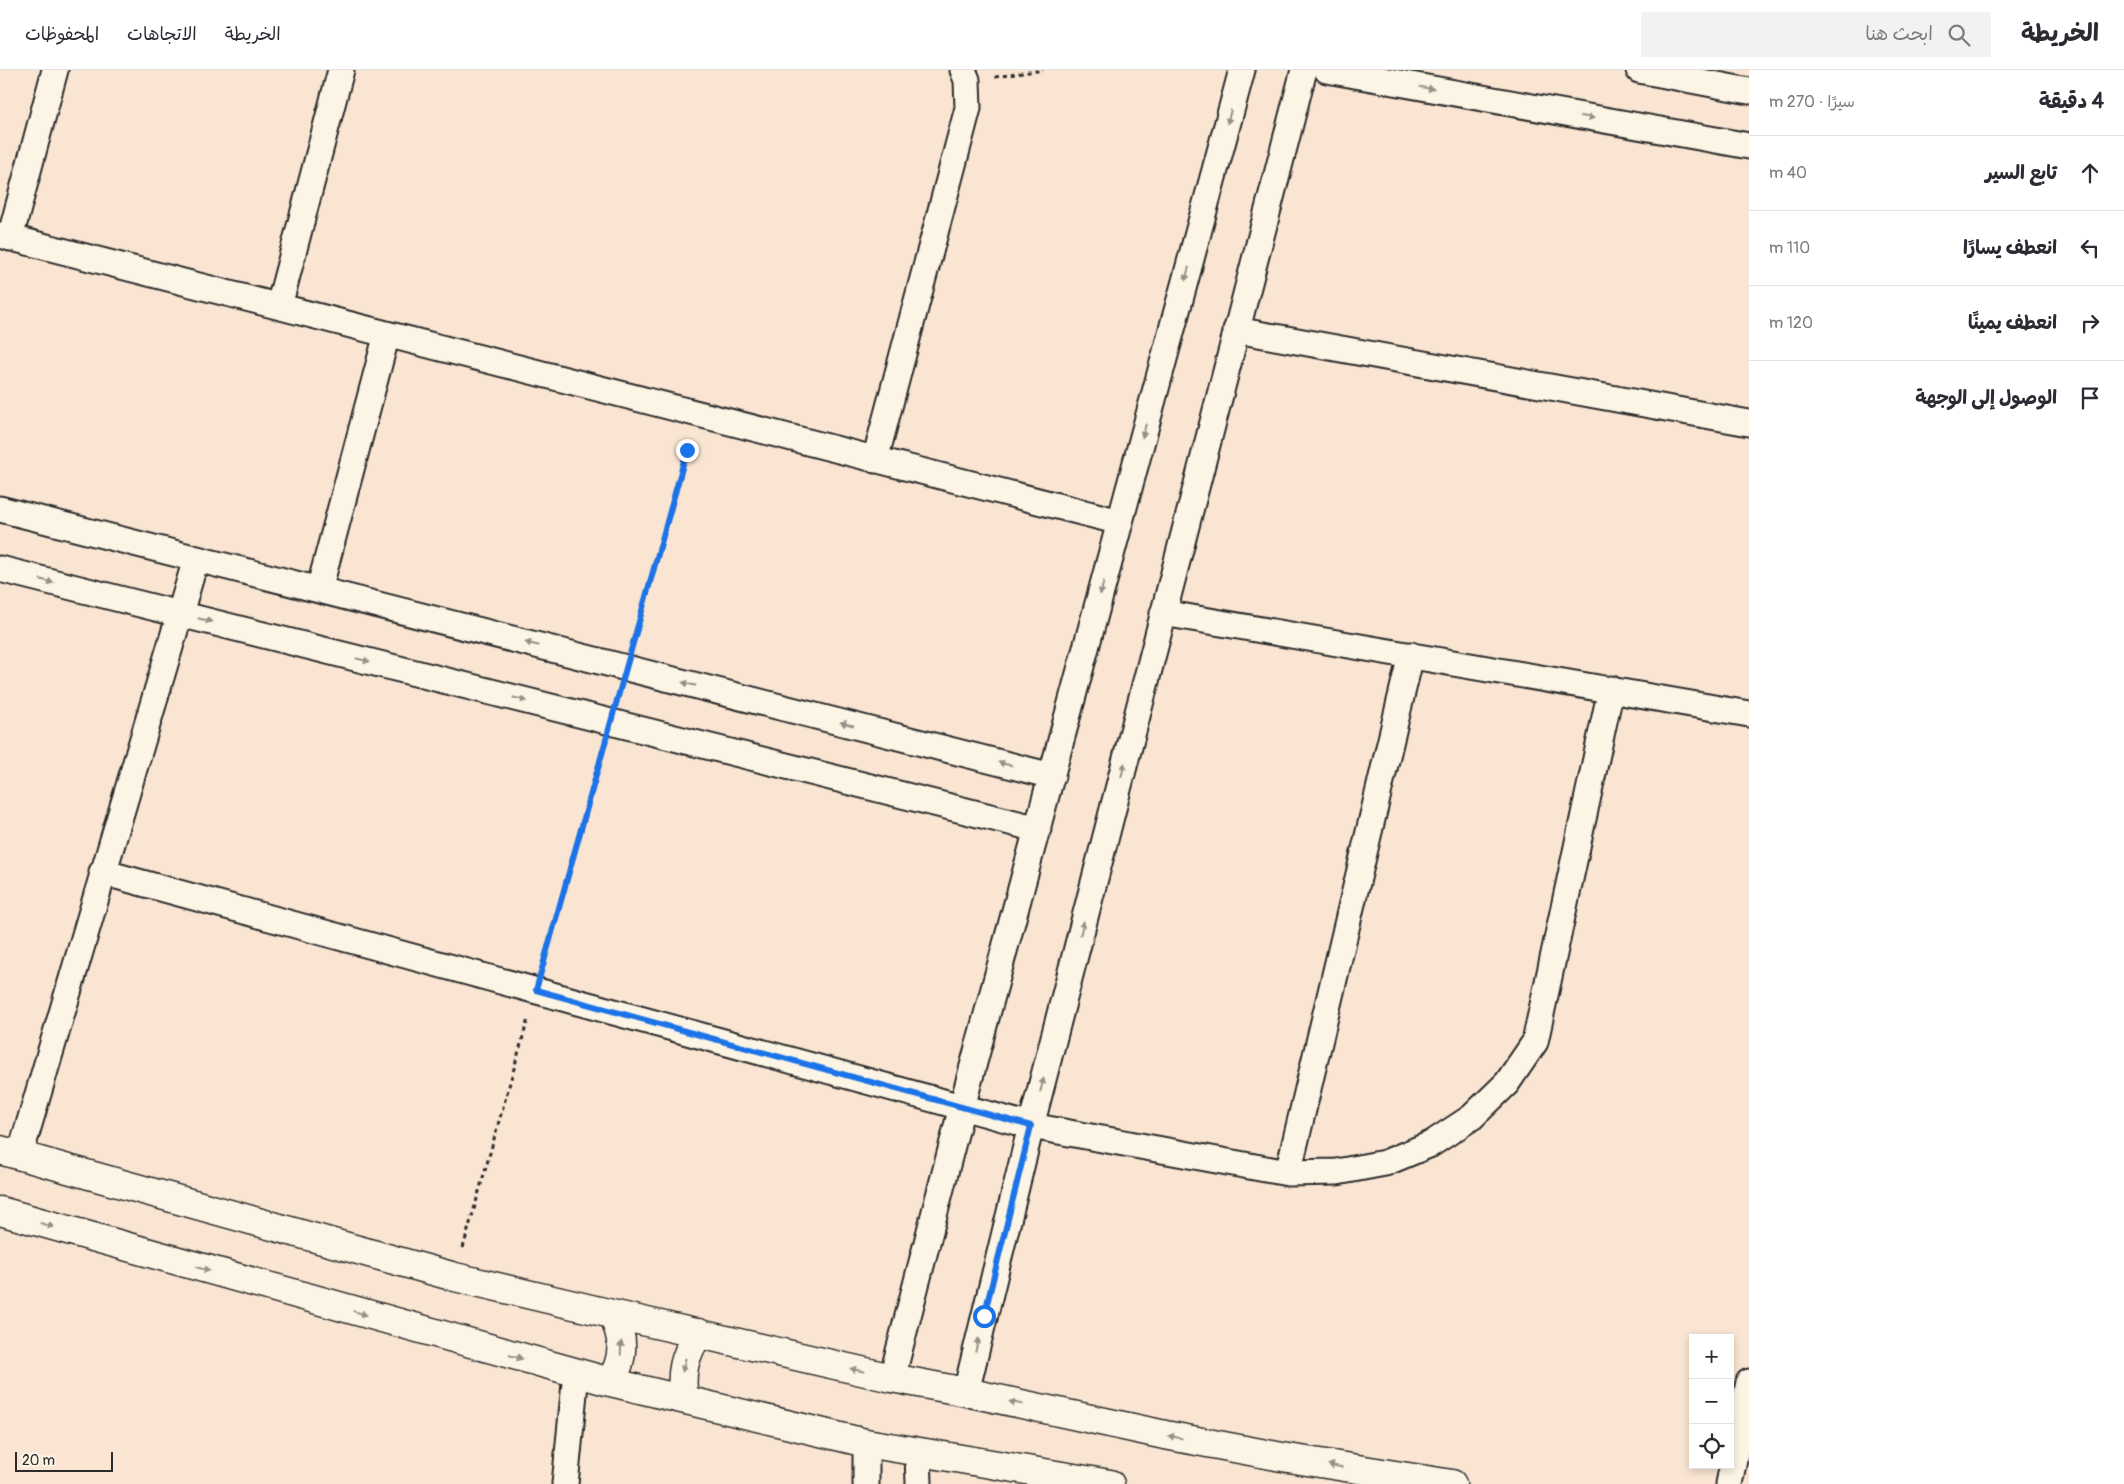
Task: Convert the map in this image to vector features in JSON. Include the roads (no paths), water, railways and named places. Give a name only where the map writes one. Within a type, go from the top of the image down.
[{"type":"street","points":[[55,70],[5,236],[1120,522]]},
{"type":"street","points":[[279,306],[341,70]]},
{"type":"street","points":[[892,1378],[962,1107],[1242,70]]},
{"type":"street","points":[[966,1392],[1031,1126],[1304,70]]},
{"type":"street","points":[[1327,70],[1749,146]]},
{"type":"street","points":[[1639,70],[1749,91]]},
{"type":"street","points":[[875,460],[968,108],[965,75]]},
{"type":"street","points":[[1236,330],[1749,422]]},
{"type":"street","points":[[319,590],[387,334]]},
{"type":"street","points":[[0,510],[1052,776]]},
{"type":"street","points":[[196,559],[102,872],[10,1153],[455,1277],[612,1314],[892,1378],[1165,1435],[1452,1484]]},
{"type":"street","points":[[0,569],[1038,829]]},
{"type":"street","points":[[1163,613],[1749,714]]},
{"type":"street","points":[[1288,1172],[1411,655]]},
{"type":"street","points":[[102,872],[1031,1126],[1288,1172],[1337,1172],[1385,1163],[1430,1144],[1472,1117],[1507,1083],[1535,1042],[1611,689]]},
{"type":"street","points":[[0,1212],[610,1382],[866,1443],[1110,1484]]},
{"type":"street","points":[[610,1382],[618,1370],[622,1356],[622,1341],[619,1327],[612,1314]]},
{"type":"street","points":[[684,1399],[682,1371],[691,1345],[699,1333]]},
{"type":"street","points":[[565,1484],[576,1373]]},
{"type":"street","points":[[1729,1484],[1745,1429],[1749,1382]]},
{"type":"street","points":[[866,1443],[866,1484]]},
{"type":"street","points":[[918,1453],[919,1484]]}]
